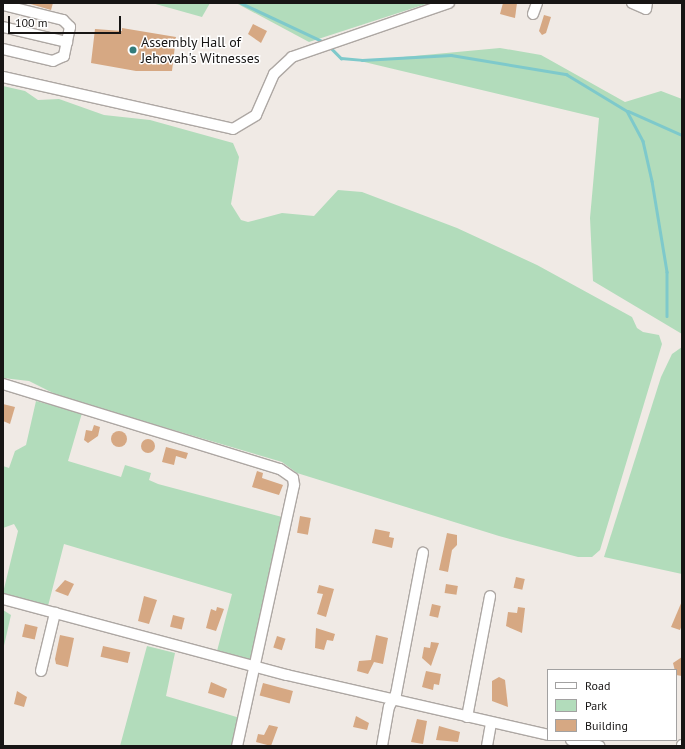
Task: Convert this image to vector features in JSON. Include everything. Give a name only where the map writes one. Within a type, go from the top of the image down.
[{"type":"street","points":[[3,77],[232,130],[256,115],[274,74],[282,65],[335,41],[449,3]]},
{"type":"street","points":[[533,14],[537,3]]},
{"type":"street","points":[[632,3],[646,9],[647,3]]},
{"type":"street","points":[[3,5],[63,20],[70,27],[64,56],[53,61],[3,49]]},
{"type":"street","points":[[3,27],[67,42]]},
{"type":"street","points":[[3,384],[288,472],[294,485],[237,746]]},
{"type":"street","points":[[382,746],[394,700],[423,553]]},
{"type":"street","points":[[467,717],[490,596]]},
{"type":"street","points":[[3,600],[254,666],[491,723],[547,735]]},
{"type":"street","points":[[41,671],[55,613]]},
{"type":"street","points":[[487,746],[491,723]]},
{"type":"street","points":[[576,741],[600,746]]},
{"type":"green space","points":[[152,3],[210,3],[202,17]]},
{"type":"green space","points":[[236,3],[429,3],[309,42]]},
{"type":"green space","points":[[500,48],[541,55],[625,102],[661,91],[682,99],[682,334],[593,281],[590,218],[599,118],[360,61]]},
{"type":"green space","points":[[3,86],[25,91],[38,100],[59,99],[104,115],[150,120],[233,143],[239,157],[231,204],[241,220],[248,222],[282,213],[314,216],[338,190],[362,192],[457,228],[537,265],[632,317],[637,328],[643,332],[659,335],[662,344],[600,550],[592,557],[578,557],[499,536],[297,473],[282,462],[61,397],[29,381],[3,378]]},
{"type":"green space","points":[[682,347],[682,574],[604,557],[661,377],[672,354]]},
{"type":"green space","points":[[36,401],[82,413],[68,461],[121,477],[125,465],[151,473],[149,480],[158,484],[282,517],[250,660],[217,651],[232,594],[64,544],[48,606],[3,593],[18,531],[14,524],[3,528],[3,466],[9,468],[15,451],[26,445]]},
{"type":"green space","points":[[3,610],[11,615],[3,650]]},
{"type":"green space","points":[[147,646],[175,653],[166,696],[240,718],[231,746],[120,746]]},
{"type":"building","points":[[27,3],[53,3],[51,10]]},
{"type":"building","points":[[503,3],[517,3],[515,18],[500,14]]},
{"type":"building","points":[[544,15],[551,17],[546,33],[542,35],[539,31]]},
{"type":"building","points":[[253,24],[267,31],[261,43],[248,34]]},
{"type":"building","points":[[122,28],[176,37],[172,71],[136,71],[91,63],[95,29],[122,31]]},
{"type":"building","points":[[3,404],[15,407],[10,424],[3,421]]},
{"type":"building","points":[[94,425],[100,427],[98,436],[88,443],[84,440],[86,430],[92,431]]},
{"type":"building","points":[[119,431],[125,433],[127,439],[125,445],[119,447],[113,445],[111,439],[113,433]]},
{"type":"building","points":[[148,439],[153,441],[155,446],[153,451],[148,453],[143,451],[141,446],[143,441]]},
{"type":"building","points":[[166,447],[188,453],[186,459],[176,456],[174,465],[162,462]]},
{"type":"building","points":[[257,471],[263,473],[262,478],[283,485],[279,495],[252,487]]},
{"type":"building","points":[[300,516],[311,518],[308,535],[297,533]]},
{"type":"building","points":[[375,529],[390,532],[389,537],[394,538],[392,548],[372,543]]},
{"type":"building","points":[[447,533],[457,535],[457,545],[452,550],[448,572],[439,570]]},
{"type":"building","points":[[516,577],[525,579],[522,590],[514,588]]},
{"type":"building","points":[[65,580],[74,584],[68,596],[55,591]]},
{"type":"building","points":[[446,584],[458,586],[456,595],[445,593]]},
{"type":"building","points":[[319,585],[334,589],[326,617],[317,614],[323,594],[317,593]]},
{"type":"building","points":[[144,596],[157,600],[149,624],[138,621]]},
{"type":"building","points":[[682,601],[682,625],[680,630],[671,627]]},
{"type":"building","points":[[432,604],[441,606],[438,618],[429,616]]},
{"type":"building","points":[[217,607],[224,609],[216,631],[206,628],[211,609],[216,611]]},
{"type":"building","points":[[518,607],[525,608],[522,633],[506,626],[508,612],[517,613]]},
{"type":"building","points":[[173,615],[185,618],[182,630],[170,627]]},
{"type":"building","points":[[25,624],[38,627],[35,640],[22,637]]},
{"type":"building","points":[[316,628],[335,634],[333,641],[327,640],[324,650],[315,648]]},
{"type":"building","points":[[60,635],[74,638],[68,667],[56,664],[55,659]]},
{"type":"building","points":[[376,635],[388,638],[383,664],[374,662],[368,674],[357,671],[359,661],[371,660]]},
{"type":"building","points":[[277,636],[286,639],[282,650],[273,647]]},
{"type":"building","points":[[431,642],[439,643],[431,666],[422,658],[424,647],[430,648]]},
{"type":"building","points":[[103,646],[130,652],[128,663],[101,657]]},
{"type":"building","points":[[682,657],[682,676],[677,675],[677,669],[674,669],[673,663]]},
{"type":"building","points":[[426,671],[441,674],[439,685],[434,684],[433,690],[422,687]]},
{"type":"building","points":[[499,677],[505,680],[508,707],[492,701],[492,681]]},
{"type":"building","points":[[211,682],[227,689],[224,698],[208,693]]},
{"type":"building","points":[[263,683],[293,691],[290,704],[260,696]]},
{"type":"building","points":[[17,691],[27,697],[24,707],[14,704]]},
{"type":"building","points":[[356,716],[369,723],[367,730],[353,727]]},
{"type":"building","points":[[417,719],[427,721],[423,744],[411,742]]},
{"type":"building","points":[[269,725],[278,727],[271,746],[256,742],[258,734],[264,735]]},
{"type":"building","points":[[439,726],[460,732],[458,742],[436,740]]},
{"type":"waterway","points":[[241,3],[326,43]]},
{"type":"waterway","points":[[330,47],[341,58],[362,60],[451,55],[566,74],[627,111],[643,141],[652,181],[667,272],[667,316]]},
{"type":"waterway","points":[[628,111],[682,135]]},
{"type":"place","name":"Assembly Hall of Jehovah's Witnesses","points":[[133,50]]}]
